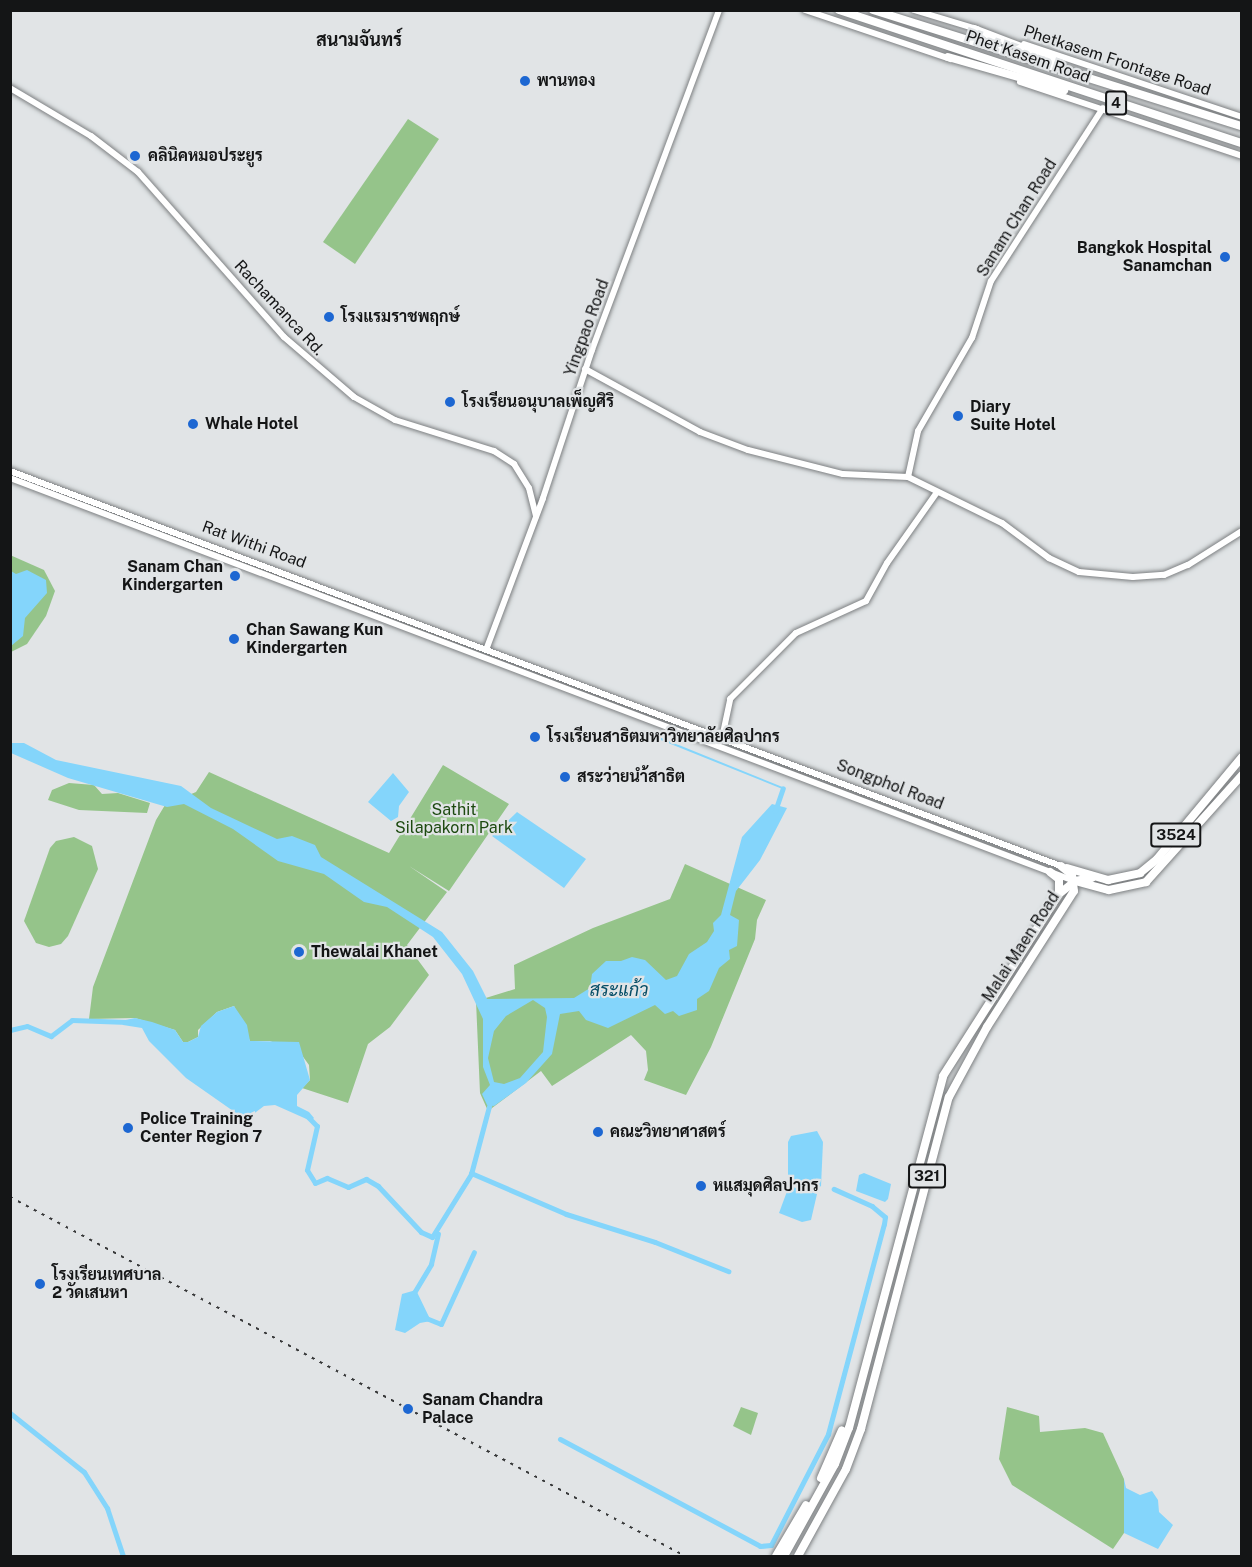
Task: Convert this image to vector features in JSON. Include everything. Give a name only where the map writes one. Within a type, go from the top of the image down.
[{"type":"highway","name":"Phet Kasem Road","points":[[839,10],[1242,143]]},
{"type":"highway","name":"Phet Kasem Road","points":[[873,10],[1242,126]]},
{"type":"highway","points":[[974,28],[1108,82]]},
{"type":"highway","points":[[948,57],[1117,103]]},
{"type":"highway","name":"Songphol Road","points":[[1061,866],[1092,878],[1120,879],[1146,869],[1242,757]]},
{"type":"highway","name":"Songphol Road","points":[[1075,881],[1089,887],[1123,890],[1153,877],[1242,775]]},
{"type":"highway","points":[[1061,866],[1075,881],[1092,878]]},
{"type":"highway","points":[[1050,872],[1059,879],[1059,894]]},
{"type":"highway","name":"Malai Maen Road","points":[[783,1557],[830,1474],[849,1428],[937,1090],[949,1065],[1059,894],[1075,881]]},
{"type":"highway","name":"Malai Maen Road","points":[[800,1557],[841,1479],[861,1429],[949,1097],[987,1026],[1071,897],[1075,881]]},
{"type":"highway","points":[[1071,897],[1089,887]]},
{"type":"highway","points":[[800,1557],[859,1453],[884,1362],[886,1334]]},
{"type":"highway","points":[[776,1557],[830,1461],[861,1381]]},
{"type":"main road","name":"Yingpao Road","points":[[485,657],[536,516],[585,369],[719,10]]},
{"type":"main road","name":"4","points":[[805,10],[1242,156]]},
{"type":"main road","name":"Phetkasem Frontage Road","points":[[914,10],[1242,117]]},
{"type":"main road","name":"Rachamanca Rd.","points":[[10,88],[91,136],[138,172],[284,338],[354,397],[395,420],[494,452],[514,464],[530,488],[536,516]]},
{"type":"main road","name":"Sanam Chan Road","points":[[908,477],[918,431],[972,338],[991,281],[1103,108]]},
{"type":"main road","points":[[585,369],[700,432],[748,450],[843,474],[908,477],[1008,527],[1064,567],[1090,574],[1133,577],[1172,572],[1242,531]]},
{"type":"main road","name":"Rat Withi Road","points":[[10,471],[180,532],[487,648]]},
{"type":"main road","name":"Rat Withi Road","points":[[10,478],[178,539],[485,657]]},
{"type":"main road","points":[[714,746],[720,737],[730,699],[796,633],[866,601],[890,559],[937,492]]},
{"type":"main road","points":[[178,539],[180,532]]},
{"type":"main road","name":"Songphol Road","points":[[487,648],[1061,866]]},
{"type":"main road","name":"Songphol Road","points":[[485,657],[714,746],[1075,881]]},
{"type":"green space","points":[[408,119],[439,139],[355,264],[323,242]]},
{"type":"green space","points":[[10,555],[44,570],[55,591],[46,616],[27,644],[11,652]]},
{"type":"green space","name":"Sathit Silapakorn Park","points":[[443,765],[509,804],[449,891],[409,866],[447,892],[407,945],[429,975],[390,1027],[368,1044],[348,1103],[302,1088],[310,1080],[309,1065],[301,1054],[270,1041],[250,1041],[234,1006],[217,1012],[198,1030],[198,1037],[188,1042],[183,1042],[175,1030],[135,1018],[89,1019],[93,987],[156,820],[165,805],[196,792],[209,772],[389,853]]},
{"type":"green space","points":[[69,783],[94,785],[102,794],[118,793],[150,803],[147,813],[79,810],[48,800],[52,790]]},
{"type":"green space","points":[[74,837],[92,846],[98,869],[68,936],[61,944],[49,947],[36,943],[24,921],[50,848],[56,841]]},
{"type":"green space","points":[[685,864],[766,900],[757,920],[755,939],[711,1047],[686,1095],[644,1080],[648,1070],[646,1051],[631,1035],[552,1086],[541,1071],[488,1111],[480,1093],[476,1001],[515,989],[514,965],[593,928],[670,899]]},
{"type":"green space","points":[[741,1407],[758,1413],[751,1435],[733,1426]]},
{"type":"green space","points":[[1007,1407],[1039,1416],[1040,1432],[1085,1428],[1103,1433],[1124,1479],[1124,1533],[1113,1549],[1012,1485],[999,1459]]},
{"type":"water","points":[[27,570],[46,580],[47,593],[25,618],[23,636],[11,646],[11,571],[16,574]]},
{"type":"water","name":"สระแก้ว","points":[[11,743],[24,743],[56,760],[181,786],[211,808],[277,839],[292,836],[315,845],[321,857],[442,932],[473,971],[487,999],[574,998],[590,988],[592,974],[606,961],[621,961],[632,957],[645,960],[666,980],[677,976],[689,954],[707,942],[714,931],[713,923],[721,915],[742,837],[772,804],[787,808],[760,860],[736,891],[730,915],[739,920],[737,946],[729,950],[730,959],[719,968],[709,991],[697,999],[697,1010],[679,1016],[673,1011],[665,1014],[655,1005],[608,1028],[586,1020],[579,1011],[560,1014],[552,1054],[526,1083],[494,1106],[487,1105],[482,1094],[490,1085],[483,1067],[483,1019],[462,974],[433,937],[387,907],[364,902],[324,874],[278,861],[233,829],[184,804],[167,807],[68,778],[11,753]],"holes":[[[533,1000],[545,1008],[547,1017],[543,1052],[520,1078],[504,1084],[494,1082],[488,1058],[494,1031],[506,1016]]]},
{"type":"water","points":[[393,773],[409,792],[399,806],[398,817],[391,821],[368,802]]},
{"type":"water","points":[[517,812],[586,859],[564,888],[492,836]]},
{"type":"water","points":[[234,1006],[247,1025],[250,1041],[299,1042],[310,1080],[297,1095],[297,1106],[309,1112],[314,1118],[311,1121],[275,1105],[264,1106],[248,1118],[236,1113],[186,1078],[149,1041],[142,1028],[123,1025],[121,1021],[135,1018],[152,1022],[175,1030],[183,1042],[188,1042],[198,1037],[201,1026],[217,1012]]},
{"type":"water","points":[[817,1131],[823,1142],[821,1186],[815,1190],[788,1181],[788,1142],[791,1136]]},
{"type":"water","points":[[864,1173],[891,1184],[888,1199],[885,1202],[856,1191],[859,1175]]},
{"type":"water","points":[[789,1186],[817,1194],[811,1220],[802,1222],[779,1213]]},
{"type":"water","points":[[416,1290],[431,1321],[420,1323],[405,1333],[395,1330],[402,1294]]},
{"type":"water","points":[[1124,1479],[1126,1488],[1140,1495],[1152,1491],[1158,1500],[1159,1512],[1173,1525],[1158,1549],[1124,1533]]},
{"type":"waterway","points":[[659,738],[783,788]]},
{"type":"waterway","points":[[775,811],[783,788]]},
{"type":"waterway","points":[[10,1030],[27,1026],[51,1036],[72,1020],[128,1022]]},
{"type":"waterway","points":[[307,1116],[317,1126],[307,1170],[315,1183],[327,1178],[348,1187],[366,1179],[378,1186],[421,1232],[432,1237],[471,1174],[491,1099]]},
{"type":"waterway","points":[[471,1173],[566,1214],[655,1242],[728,1271]]},
{"type":"waterway","points":[[560,1439],[760,1546],[771,1545],[828,1434],[884,1224],[885,1217],[872,1206],[834,1189]]},
{"type":"waterway","points":[[412,1296],[431,1264],[438,1234]]},
{"type":"waterway","points":[[426,1318],[441,1324],[474,1252]]},
{"type":"waterway","points":[[10,1413],[84,1472],[107,1508],[123,1556]]},
{"type":"railway","points":[[10,1197],[685,1556]]},
{"type":"place","name":"พานทอง","points":[[525,81]]},
{"type":"place","name":"คลินิคหมอประยูร","points":[[135,156]]},
{"type":"place","name":"Bangkok Hospital Sanamchan","points":[[1225,257]]},
{"type":"place","name":"โรงแรมราชพฤกษ์","points":[[329,317]]},
{"type":"place","name":"โรงเรียนอนุบาลเพ็ญศิริ","points":[[450,402]]},
{"type":"place","name":"Diary Suite Hotel","points":[[958,416]]},
{"type":"place","name":"Whale Hotel","points":[[193,424]]},
{"type":"place","name":"Sanam Chan Kindergarten","points":[[235,576]]},
{"type":"place","name":"Chan Sawang Kun Kindergarten","points":[[234,639]]},
{"type":"place","name":"โรงเรียนสาธิตมหาวิทยาลัยศิลปากร","points":[[535,737]]},
{"type":"place","name":"สระว่ายนำ้สาธิต","points":[[565,777]]},
{"type":"place","name":"Thewalai Khanet","points":[[299,952]]},
{"type":"place","name":"Police Training Center Region 7","points":[[128,1128]]},
{"type":"place","name":"คณะวิทยาศาสตร์","points":[[598,1132]]},
{"type":"place","name":"หแสมุดศิลปากร","points":[[701,1186]]},
{"type":"place","name":"โรงเรียนเทศบาล 2 วัดเสนหา","points":[[40,1284]]},
{"type":"place","name":"Sanam Chandra Palace","points":[[408,1409]]},
{"type":"district","name":"สนามจันทร์","points":[[359,40]]}]
